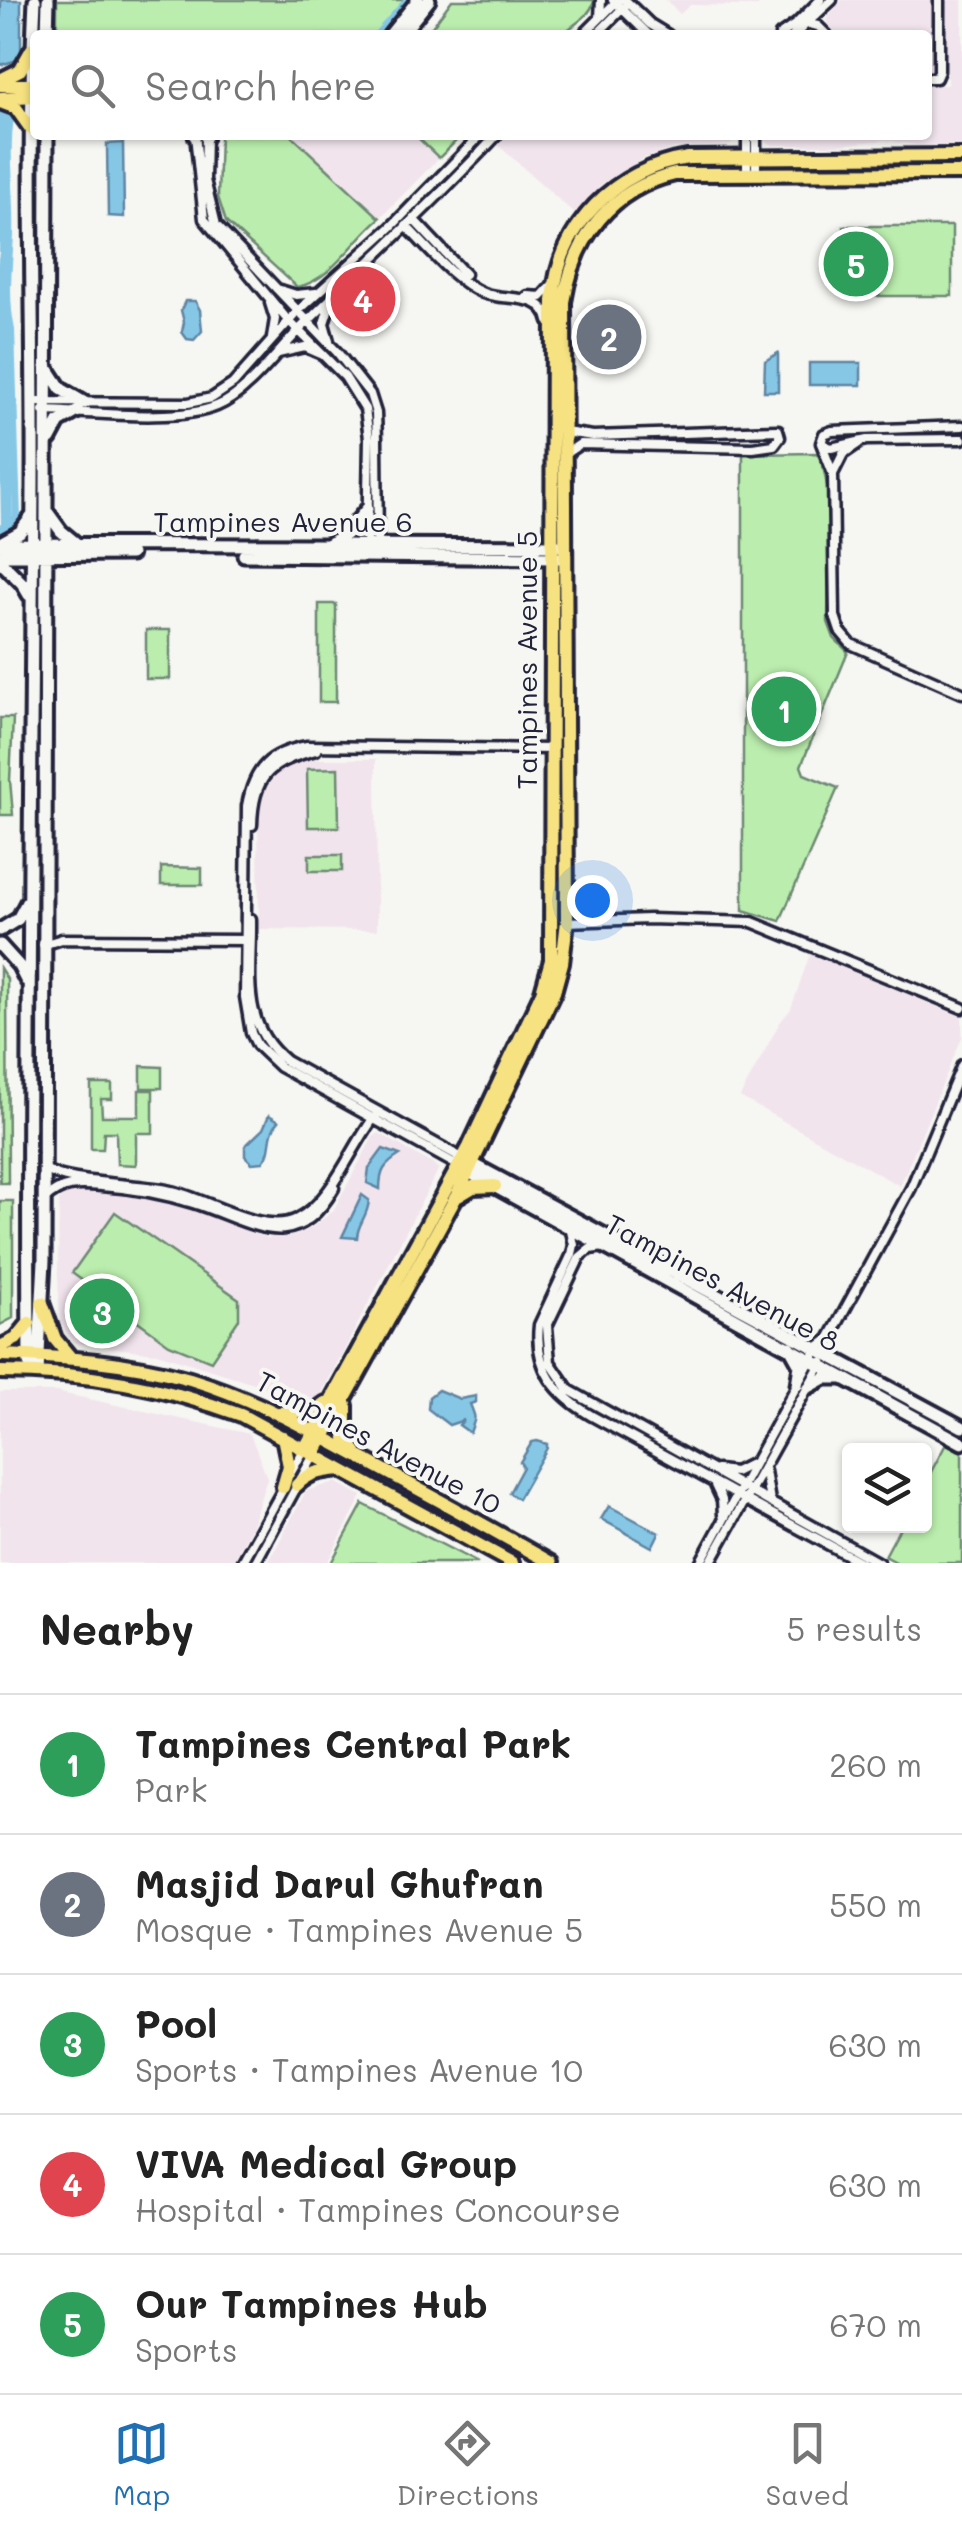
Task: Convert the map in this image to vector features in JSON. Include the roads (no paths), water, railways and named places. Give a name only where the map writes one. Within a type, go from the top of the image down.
[{"type":"main road","points":[[33,30],[35,0]]},
{"type":"main road","points":[[47,30],[48,0]]},
{"type":"main road","points":[[394,30],[418,0]]},
{"type":"main road","points":[[405,30],[429,0]]},
{"type":"main road","points":[[0,83],[20,70],[30,54]]},
{"type":"main road","points":[[0,83],[30,90]]},
{"type":"main road","points":[[0,100],[30,92]]},
{"type":"main road","points":[[0,100],[16,108],[30,128]]},
{"type":"main road","points":[[31,140],[47,549],[44,1200],[42,1303],[34,1372]]},
{"type":"main road","points":[[34,1356],[29,1323],[31,549],[45,365],[47,140]]},
{"type":"main road","name":"Tampines Avenue 5","points":[[310,1450],[332,1397],[465,1165],[542,992],[551,960],[559,922],[559,437],[564,302],[573,260],[594,224],[627,192],[662,176],[752,165],[962,156]]},
{"type":"main road","name":"Tampines Avenue 5","points":[[558,552],[565,454],[559,437],[552,340],[554,282],[563,255],[585,216],[606,194],[631,176],[668,162],[962,172]]},
{"type":"main road","points":[[45,365],[81,408],[54,427],[46,447]]},
{"type":"main road","points":[[328,546],[347,533],[367,509]]},
{"type":"main road","points":[[46,510],[61,531],[78,545]]},
{"type":"main road","points":[[0,544],[20,532],[32,516]]},
{"type":"main road","name":"Tampines Avenue 6","points":[[0,544],[31,549],[558,552]]},
{"type":"main road","name":"Tampines Avenue 6","points":[[47,549],[78,545],[328,546],[372,550]]},
{"type":"main road","name":"Tampines Avenue 6","points":[[0,558],[31,549]]},
{"type":"main road","points":[[0,558],[22,582],[31,599]]},
{"type":"main road","points":[[0,932],[18,919],[28,898]]},
{"type":"main road","points":[[0,932],[44,938]]},
{"type":"main road","points":[[29,938],[0,945],[19,966],[29,989]]},
{"type":"main road","name":"Tampines Avenue 5","points":[[318,1434],[349,1393],[456,1197],[465,1165]]},
{"type":"main road","name":"Tampines Avenue 8","points":[[465,1165],[495,1186],[788,1345],[821,1352],[849,1378],[962,1443]]},
{"type":"main road","name":"Tampines Avenue 8","points":[[465,1165],[962,1427]]},
{"type":"main road","points":[[456,1197],[473,1187],[495,1186]]},
{"type":"main road","points":[[42,1303],[55,1339],[71,1358]]},
{"type":"main road","points":[[0,1347],[16,1339],[29,1323]]},
{"type":"main road","points":[[788,1345],[800,1364],[803,1386],[830,1377],[849,1378]]},
{"type":"main road","name":"Tampines Avenue 10","points":[[0,1355],[71,1358],[186,1378],[276,1413],[358,1454],[551,1563]]},
{"type":"main road","name":"Tampines Avenue 10","points":[[0,1372],[101,1378],[208,1402],[310,1450],[512,1563]]},
{"type":"main road","points":[[349,1393],[344,1428],[358,1454]]},
{"type":"main road","points":[[276,1413],[316,1410],[332,1397]]},
{"type":"main road","points":[[283,1436],[290,1486],[318,1472],[342,1469]]},
{"type":"street","points":[[600,17],[601,0]]},
{"type":"street","points":[[786,30],[820,0]]},
{"type":"street","points":[[800,30],[832,0]]},
{"type":"street","points":[[932,78],[936,78],[939,70],[939,0]]},
{"type":"street","points":[[588,30],[620,2]]},
{"type":"street","points":[[601,30],[620,2]]},
{"type":"street","points":[[620,2],[638,28]]},
{"type":"street","points":[[620,2],[660,30]]},
{"type":"street","points":[[605,26],[620,22],[641,30]]},
{"type":"street","points":[[808,24],[822,30]]},
{"type":"street","points":[[196,140],[204,218],[289,321],[331,353]]},
{"type":"street","points":[[206,140],[205,180],[216,225],[370,394],[376,413],[372,550]]},
{"type":"street","points":[[81,408],[203,400],[233,384],[297,312],[403,215],[476,140]]},
{"type":"street","points":[[39,406],[162,415],[202,411],[235,396],[491,140]]},
{"type":"street","points":[[748,140],[752,165]]},
{"type":"street","points":[[752,165],[755,140]]},
{"type":"street","points":[[403,215],[472,287],[492,296],[543,306],[552,340]]},
{"type":"street","points":[[411,224],[482,288],[541,296],[554,282]]},
{"type":"street","points":[[272,286],[296,296],[320,292]]},
{"type":"street","points":[[264,350],[275,329],[274,312],[267,296]]},
{"type":"street","points":[[333,298],[324,323],[331,353],[366,410],[367,509],[372,550]]},
{"type":"street","points":[[274,355],[305,347],[331,353]]},
{"type":"street","points":[[962,426],[832,431],[824,434],[822,443],[834,474],[835,608],[840,631],[858,648],[962,693]]},
{"type":"street","points":[[559,437],[746,433],[770,428],[778,430],[780,436],[773,446],[754,448],[580,444],[565,454]]},
{"type":"street","points":[[822,443],[831,448],[868,440],[962,439]]},
{"type":"street","points":[[834,474],[843,454],[868,440]]},
{"type":"street","points":[[465,1165],[286,1061],[268,1046],[253,1017],[249,940],[255,794],[261,780],[278,761],[320,749],[559,749]]},
{"type":"street","points":[[559,922],[752,922],[962,1008]]},
{"type":"street","points":[[44,938],[249,940]]},
{"type":"street","points":[[710,1563],[768,1462],[803,1386],[911,1188],[962,1064]]},
{"type":"street","points":[[44,1168],[60,1178],[140,1184],[172,1191],[268,1224],[296,1220],[310,1210],[340,1171],[376,1115]]},
{"type":"street","points":[[44,1200],[62,1186],[111,1187],[171,1196],[248,1226],[278,1231],[298,1226],[315,1215],[331,1193],[340,1171]]},
{"type":"street","points":[[569,1227],[574,1245],[547,1326],[546,1349],[556,1376],[569,1390],[598,1408],[741,1486],[862,1563]]},
{"type":"street","points":[[604,1246],[590,1249],[580,1257],[539,1325],[543,1369],[554,1389],[569,1403],[735,1496],[767,1506],[879,1563]]},
{"type":"street","points":[[700,1563],[755,1461],[803,1386]]},
{"type":"street","points":[[242,1563],[310,1450]]},
{"type":"street","points":[[708,1469],[736,1472],[755,1461]]},
{"type":"street","points":[[767,1506],[764,1480],[768,1462]]},
{"type":"street","points":[[714,1484],[722,1500],[723,1519]]},
{"type":"street","points":[[254,1563],[290,1486]]},
{"type":"street","points":[[735,1520],[767,1506]]},
{"type":"water","points":[[1,0],[21,0],[21,59],[0,65]]},
{"type":"water","points":[[123,143],[124,217],[108,216],[107,144]]},
{"type":"water","points":[[185,301],[195,301],[200,310],[202,331],[194,340],[187,339],[182,332],[181,310]]},
{"type":"water","points":[[778,353],[778,391],[764,391],[765,361]]},
{"type":"water","points":[[809,363],[861,363],[861,385],[809,385]]},
{"type":"water","points":[[269,1115],[279,1121],[263,1162],[252,1163],[245,1156],[245,1146],[263,1129]]},
{"type":"water","points":[[383,1149],[400,1155],[384,1169],[380,1189],[367,1183],[369,1168]]},
{"type":"water","points":[[362,1195],[369,1200],[357,1238],[342,1237]]},
{"type":"water","points":[[87,1288],[129,1318],[118,1334],[76,1304]]},
{"type":"water","points":[[438,1390],[460,1399],[476,1396],[476,1402],[470,1404],[474,1419],[470,1433],[459,1425],[464,1420],[449,1425],[428,1409],[429,1397]]},
{"type":"water","points":[[532,1442],[547,1444],[547,1448],[518,1499],[509,1493],[523,1467],[520,1462]]},
{"type":"water","points":[[609,1506],[659,1533],[652,1547],[601,1519]]},
{"type":"waterway","points":[[381,30],[408,0]]},
{"type":"waterway","points":[[0,114],[10,118],[7,294],[17,519],[0,529]]},
{"type":"waterway","points":[[3,115],[7,524]]},
{"type":"waterway","points":[[0,227],[0,239]]},
{"type":"place","name":"Our Tampines Hub","points":[[856,264]]},
{"type":"place","name":"VIVA Medical Group","points":[[363,299]]},
{"type":"place","name":"Masjid Darul Ghufran","points":[[609,337]]},
{"type":"place","name":"Tampines Central Park","points":[[784,709]]},
{"type":"place","name":"Pool","points":[[102,1311]]}]
